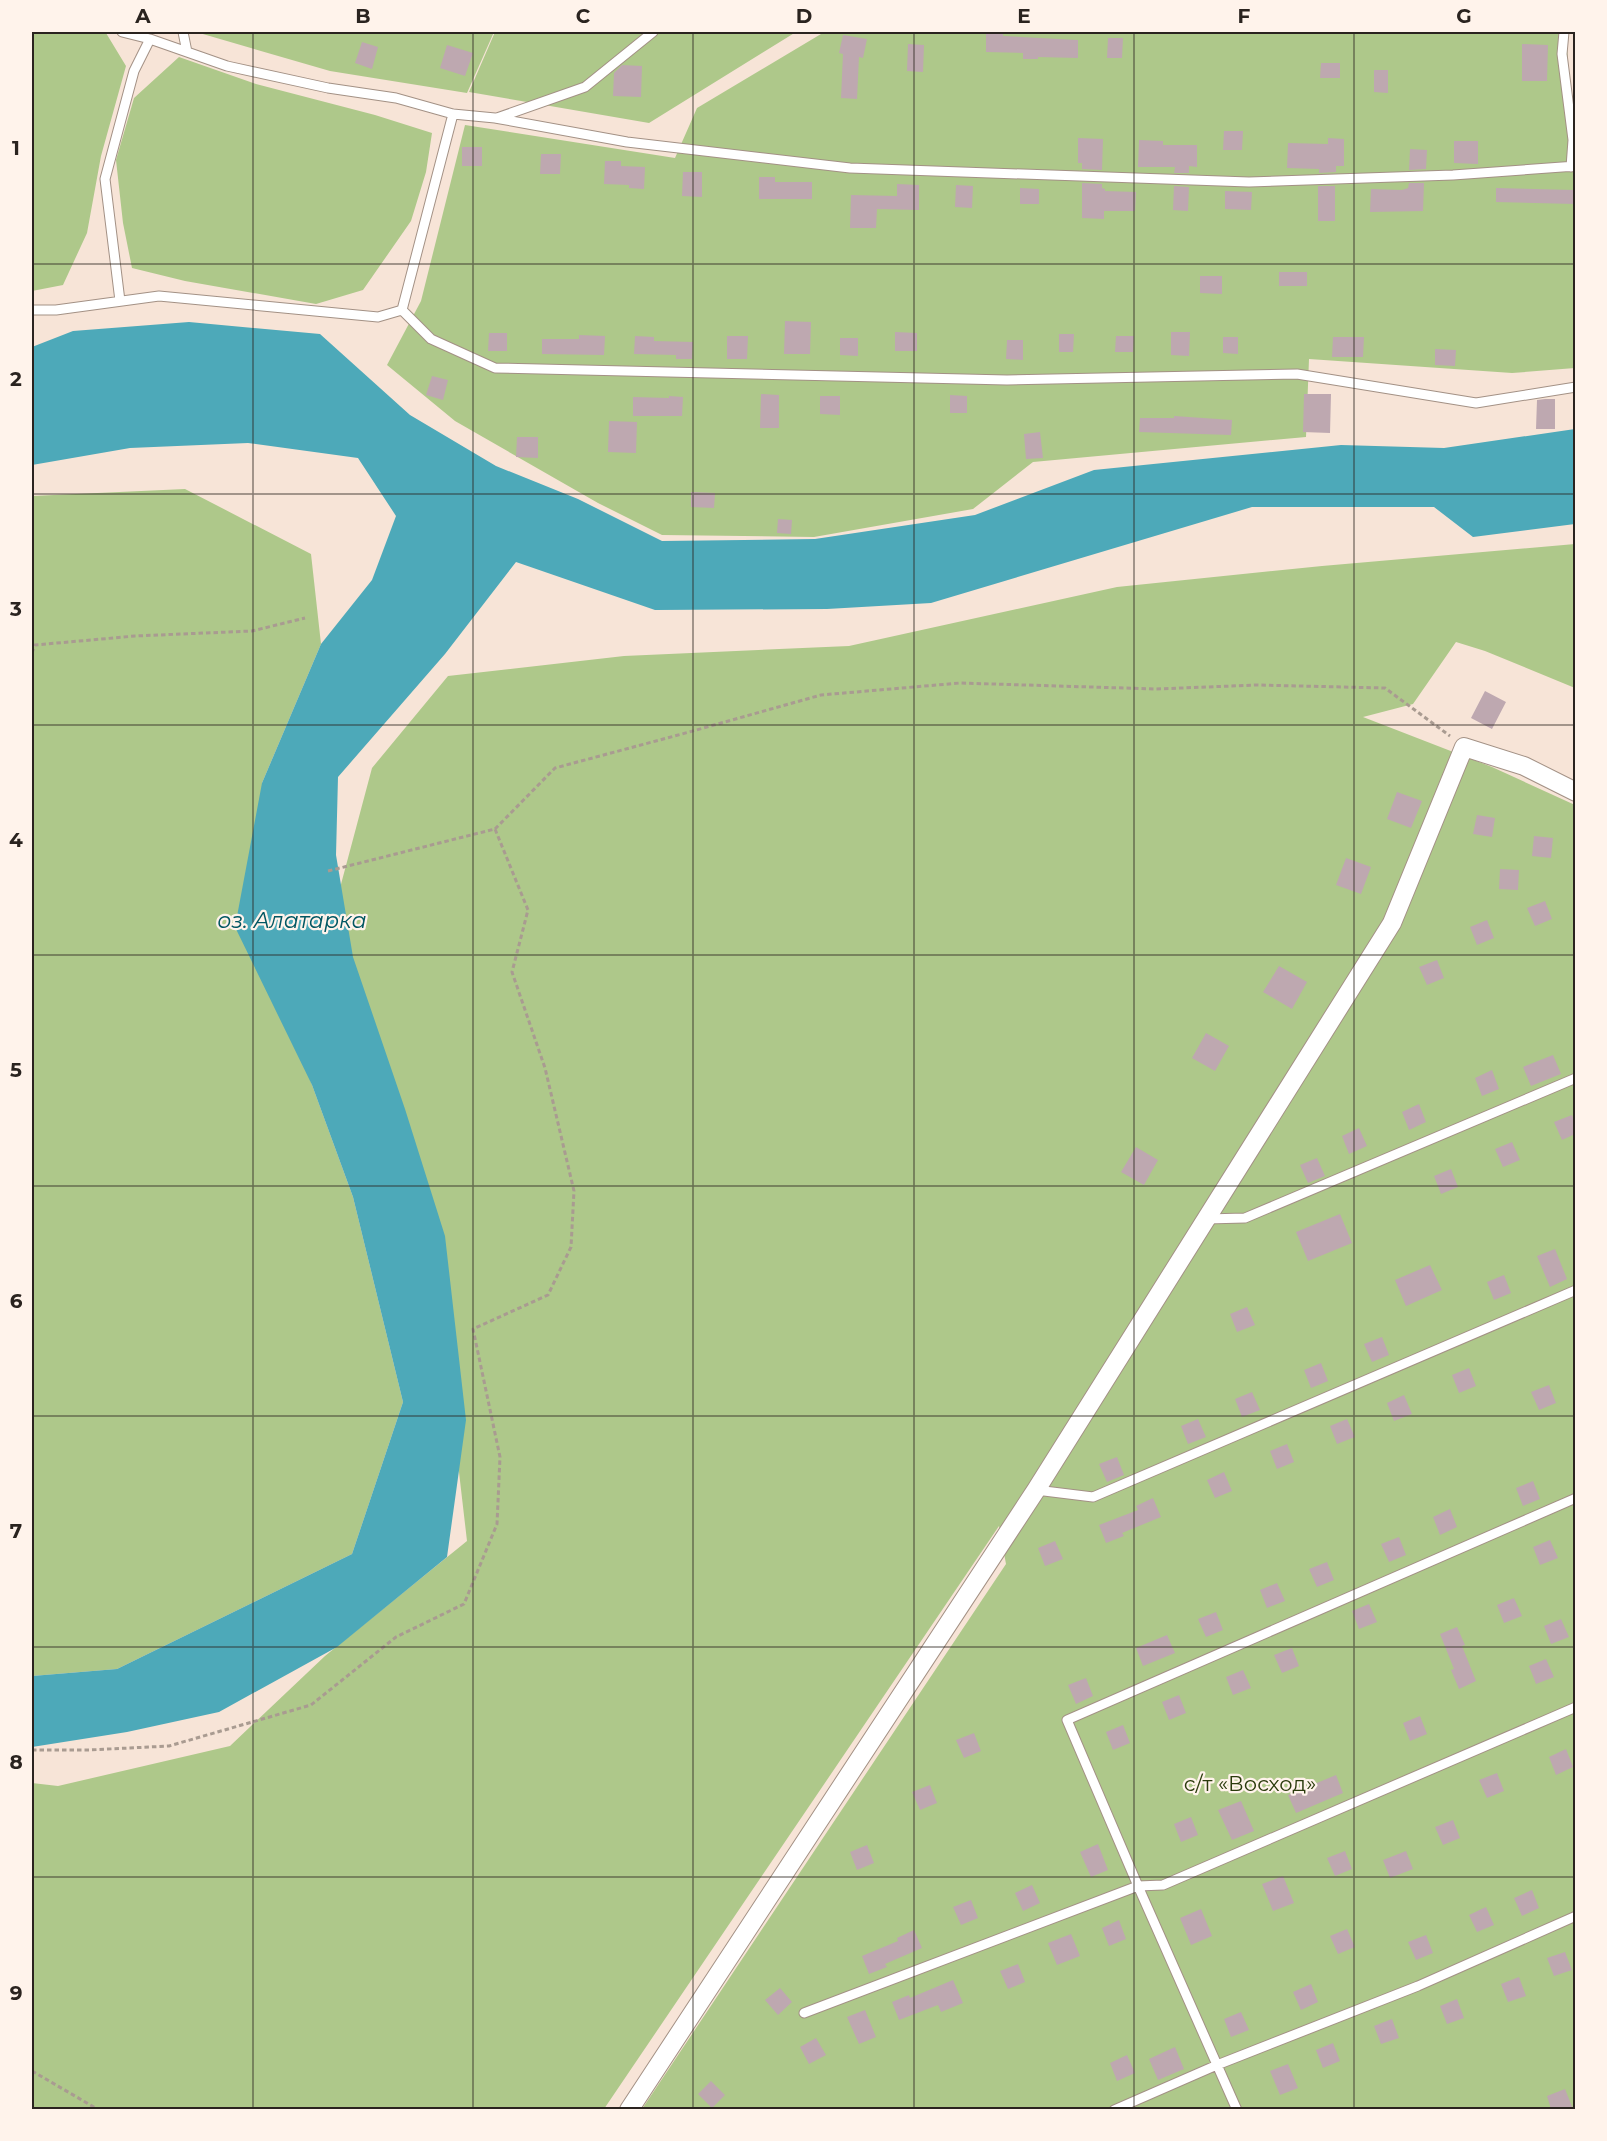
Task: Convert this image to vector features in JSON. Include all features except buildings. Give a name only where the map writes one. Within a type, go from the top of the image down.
[{"type":"street","points":[[629,2109],[1036,1490],[1392,923],[1464,747],[1524,766],[1575,792]]},
{"type":"lane","points":[[122,32],[150,39],[227,66],[328,88],[396,99],[453,114],[495,118],[627,142],[849,168],[1249,182],[1453,176],[1573,166],[1574,138],[1562,54],[1564,32]]},
{"type":"lane","points":[[183,32],[187,52]]},
{"type":"lane","points":[[495,118],[585,87],[653,32]]},
{"type":"lane","points":[[120,301],[105,179],[135,71],[150,39]]},
{"type":"lane","points":[[402,310],[453,114]]},
{"type":"lane","points":[[32,310],[56,310],[159,296],[378,317],[402,310]]},
{"type":"lane","points":[[402,310],[430,339],[495,368],[1006,380],[1297,374],[1476,403],[1575,387]]},
{"type":"lane","points":[[1206,1219],[1245,1218],[1575,1078]]},
{"type":"lane","points":[[1036,1490],[1093,1497],[1575,1290]]},
{"type":"lane","points":[[1237,2109],[1067,1720],[1575,1498]]},
{"type":"lane","points":[[804,2013],[1138,1886],[1163,1885],[1575,1707]]},
{"type":"lane","points":[[1114,2109],[1217,2065],[1418,1986],[1575,1916]]},
{"type":"path","points":[[32,653],[33,644],[135,636],[252,631],[305,618]]},
{"type":"path","points":[[328,871],[495,829],[555,768],[821,695],[960,683],[1156,689],[1257,685],[1385,688],[1464,747]]},
{"type":"path","points":[[32,1750],[169,1746],[311,1705],[396,1637],[464,1604],[496,1524],[500,1456],[472,1329],[549,1295],[570,1247],[574,1191],[545,1068],[512,972],[528,910],[495,829]]},
{"type":"path","points":[[32,2071],[99,2109]]},
{"type":"green space","points":[[32,32],[106,33],[126,66],[101,156],[87,233],[63,285],[32,291]]},
{"type":"green space","points":[[196,32],[494,32],[467,93],[330,71]]},
{"type":"green space","points":[[495,32],[796,32],[649,123],[469,92]]},
{"type":"green space","points":[[822,32],[1566,32],[1570,93],[1576,99],[1575,368],[1512,373],[1309,359],[1306,437],[1033,462],[973,509],[814,537],[662,535],[598,503],[455,421],[387,365],[421,301],[465,125],[675,158],[697,108]]},
{"type":"green space","points":[[179,57],[256,84],[375,115],[432,133],[426,172],[411,221],[363,290],[316,304],[185,281],[132,268],[123,223],[116,160],[134,98]]},
{"type":"green space","points":[[185,489],[311,554],[321,644],[262,783],[308,1074],[353,1197],[403,1402],[352,1554],[117,1669],[32,1676],[32,496]]},
{"type":"green space","name":"с/т «Восход»","points":[[1575,544],[1575,688],[1485,651],[1456,642],[1413,704],[1363,717],[1492,767],[1575,805],[1575,2109],[642,2109],[1006,1564],[999,1526],[604,2109],[32,2110],[32,1783],[58,1786],[230,1746],[325,1656],[467,1541],[444,1343],[332,918],[372,768],[448,676],[624,656],[849,646],[1117,587]]},
{"type":"water","name":"оз. Алатарка","points":[[189,322],[320,334],[410,415],[496,466],[578,499],[662,541],[815,539],[975,515],[1094,470],[1341,445],[1444,448],[1575,429],[1575,524],[1473,537],[1434,507],[1252,507],[931,603],[827,609],[655,610],[516,562],[445,654],[338,777],[336,855],[353,957],[445,1236],[466,1420],[447,1557],[337,1647],[219,1712],[127,1732],[32,1747],[32,1676],[117,1669],[352,1554],[403,1402],[353,1197],[312,1085],[235,927],[262,783],[321,644],[372,580],[396,516],[358,458],[248,443],[130,448],[32,465],[32,347],[73,331]]}]
